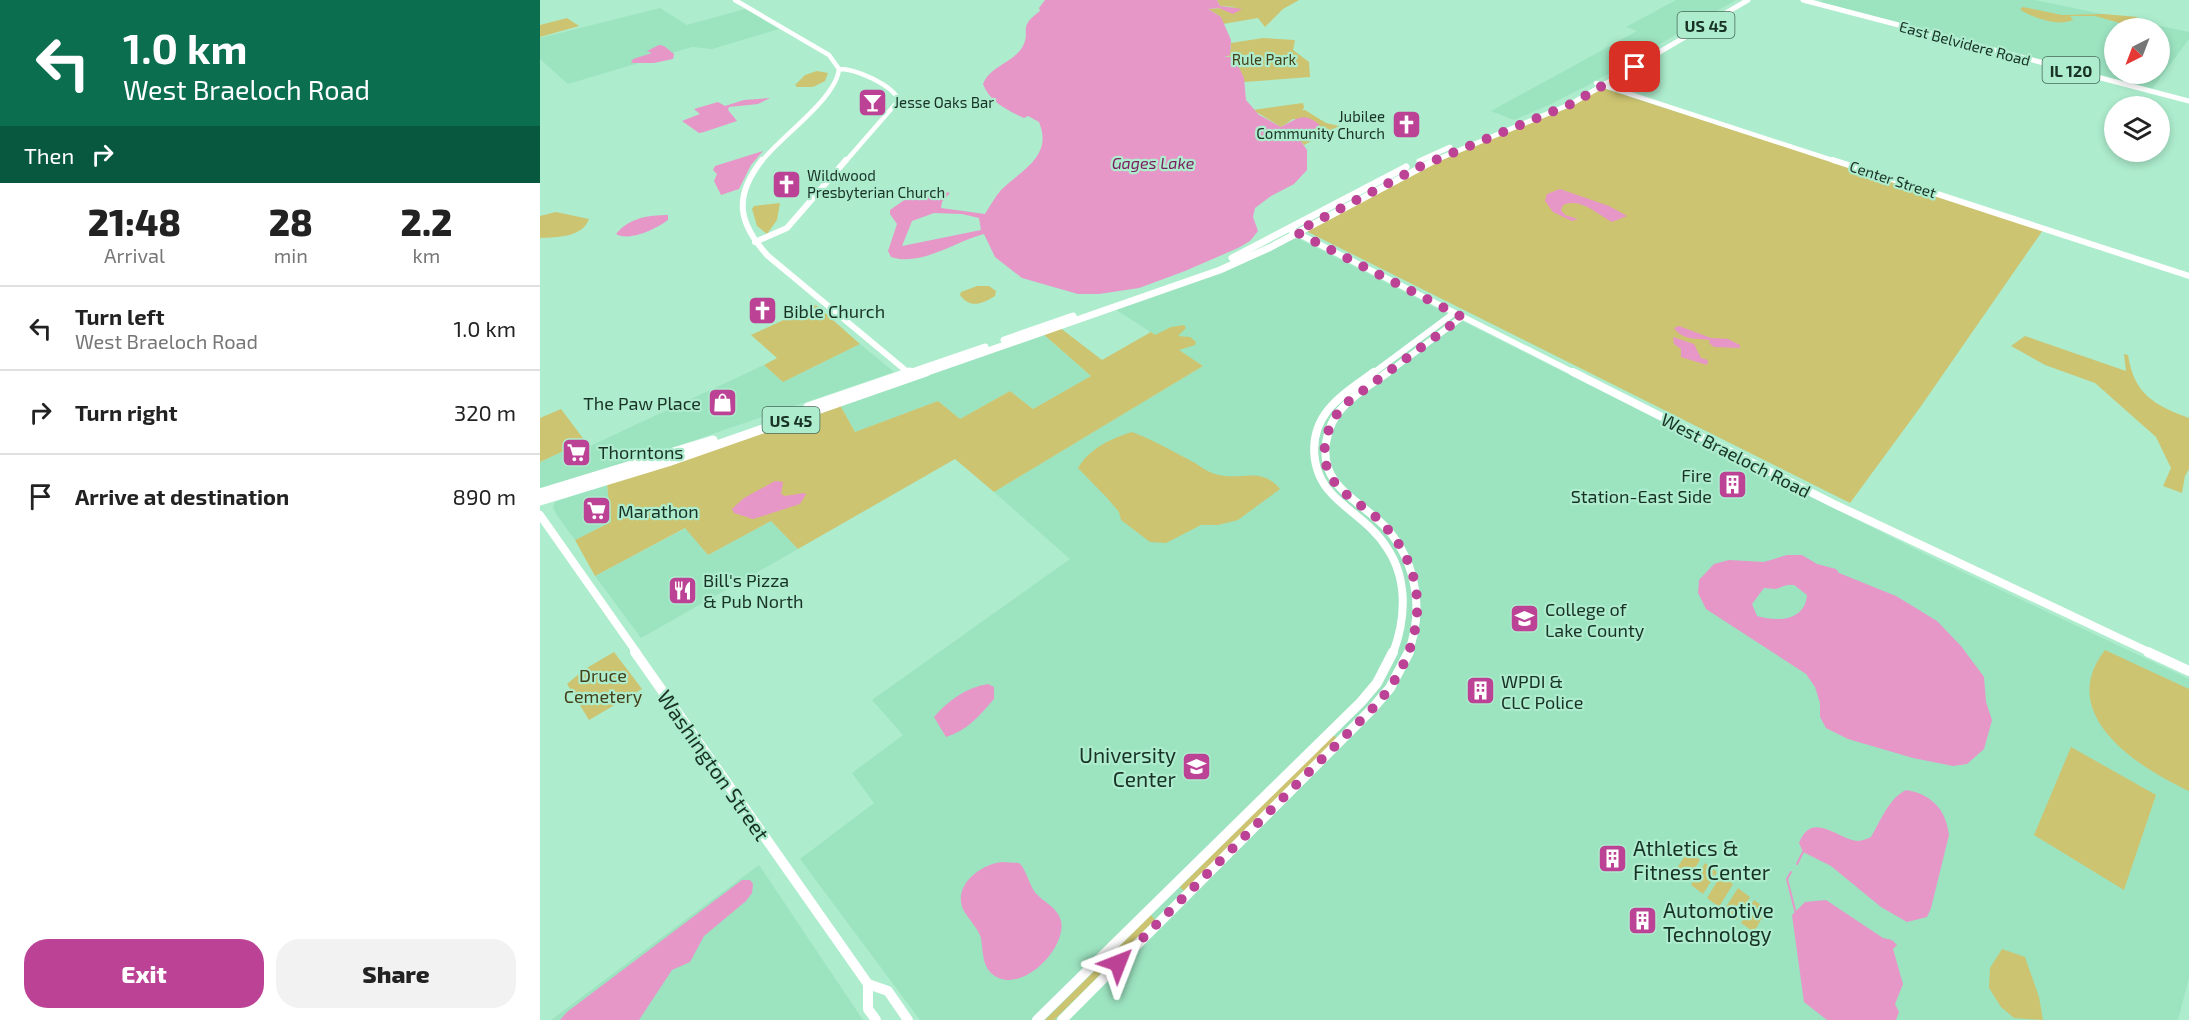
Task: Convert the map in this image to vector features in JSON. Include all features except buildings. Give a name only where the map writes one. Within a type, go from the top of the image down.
[{"type":"main road","name":"US 45","points":[[1599,84],[1623,67],[1738,0]]},
{"type":"main road","name":"US 45","points":[[540,493],[662,457],[1220,270],[1403,168],[1552,106],[1635,67],[1749,0]]},
{"type":"main road","name":"East Belvidere Road","points":[[1795,0],[2189,101]]},
{"type":"main road","name":"East Belvidere Road","points":[[1803,0],[1845,12]]},
{"type":"main road","points":[[1623,67],[1635,67]]},
{"type":"main road","name":"US 45","points":[[540,501],[668,462],[911,375]]},
{"type":"street","points":[[735,0],[828,55],[839,69],[838,79],[833,89],[771,149],[751,176],[744,194],[742,212],[746,227],[755,242],[791,276],[911,375]]},
{"type":"street","points":[[755,242],[787,228],[899,100],[896,94],[858,71],[849,68],[839,69]]},
{"type":"street","name":"Center Street","points":[[1599,84],[2189,276]]},
{"type":"street","name":"West Braeloch Road","points":[[1292,231],[1906,539],[2189,671]]},
{"type":"street","points":[[1037,1020],[1361,702],[1377,684],[1389,664],[1398,645],[1405,615],[1405,595],[1399,570],[1379,536],[1330,493],[1321,481],[1314,460],[1316,433],[1324,415],[1336,401],[1458,315]]},
{"type":"street","points":[[1062,1020],[1368,713],[1397,676],[1413,641],[1418,618],[1418,599],[1413,575],[1400,545],[1390,532],[1370,512],[1340,489],[1330,475],[1325,453],[1327,436],[1335,416],[1345,404],[1458,315]]},
{"type":"street","name":"Washington Street","points":[[540,515],[868,984],[868,1009],[876,1020]]},
{"type":"street","name":"Washington Street","points":[[868,984],[888,991],[908,1020]]},
{"type":"shaded area","points":[[1676,0],[1736,0],[1596,81],[1549,105],[1514,120],[1491,111],[1637,31],[1626,27]]},
{"type":"shaded area","points":[[1824,0],[2035,0],[2122,18],[2104,18],[2104,77],[1816,2]]},
{"type":"shaded area","points":[[660,8],[687,25],[745,9],[779,29],[712,49],[692,47],[568,84],[540,59],[540,38]]},
{"type":"shaded area","points":[[2170,28],[2189,32],[2189,39],[2170,65]]},
{"type":"shaded area","points":[[2133,84],[2156,84],[2152,89]]},
{"type":"shaded area","name":"College of Lake County","points":[[1291,239],[1299,239],[1929,556],[2189,679],[2189,978],[2178,1020],[920,1020],[800,859],[874,803],[852,773],[903,735],[872,700],[1070,559],[994,492],[1203,366],[1115,309]]},
{"type":"shaded area","points":[[1042,333],[1091,376],[1033,409],[1010,391],[960,419],[938,401],[855,432],[840,405]]},
{"type":"shaded area","points":[[860,344],[894,372],[639,459],[540,488],[540,462],[585,441],[590,446],[764,365],[783,382]]},
{"type":"shaded area","points":[[607,484],[611,522],[575,540],[556,514],[553,507],[555,502]]},
{"type":"shaded area","points":[[771,521],[798,549],[641,638],[595,576],[686,528],[708,555]]},
{"type":"shaded area","points":[[759,865],[863,1020],[551,1020]]},
{"type":"green space","points":[[1217,0],[1299,0],[1283,9],[1265,27],[1258,18],[1223,24],[1221,17],[1208,9],[1237,7],[1220,6]]},
{"type":"green space","points":[[2023,7],[2062,15],[2103,14],[2138,17],[2104,19],[2095,16],[2070,16],[2073,20],[2053,22],[2020,9]]},
{"type":"green space","points":[[567,18],[579,26],[540,37],[540,25]]},
{"type":"green space","name":"Rule Park","points":[[1263,38],[1295,40],[1293,50],[1309,62],[1310,77],[1244,82],[1234,57],[1224,56],[1230,55],[1231,43]]},
{"type":"green space","points":[[817,71],[828,73],[825,81],[813,87],[795,85],[805,75]]},
{"type":"green space","points":[[1600,87],[2043,230],[1919,409],[1850,503],[1304,230],[1403,175],[1507,133]]},
{"type":"green space","points":[[1303,103],[1302,110],[1326,123],[1339,126],[1304,145],[1294,133],[1317,128],[1312,120],[1293,119],[1281,127],[1253,110]]},
{"type":"green space","points":[[780,203],[777,220],[767,234],[757,226],[752,209],[754,206]]},
{"type":"green space","points":[[556,212],[589,219],[581,230],[575,233],[561,237],[540,238],[540,216]]},
{"type":"green space","points":[[977,286],[989,286],[996,291],[995,296],[972,304],[960,295],[961,292]]},
{"type":"green space","points":[[816,305],[860,344],[783,382],[764,365],[777,358],[751,335]]},
{"type":"green space","points":[[1184,325],[1186,328],[1178,336],[1190,337],[1196,342],[1195,345],[1179,350],[1203,366],[994,492],[955,459],[798,549],[771,521],[708,555],[685,528],[595,576],[575,540],[611,522],[607,484],[840,405],[855,432],[938,401],[960,419],[1010,391],[1033,409],[1091,376],[1042,333],[1059,327],[1102,360],[1151,332],[1155,335],[1171,327]]},
{"type":"green space","points":[[2025,336],[2126,371],[2124,354],[2128,355],[2135,379],[2141,389],[2156,403],[2189,418],[2189,469],[2185,476],[2182,493],[2163,486],[2171,468],[2156,437],[2095,383],[2045,365],[2011,346]]},
{"type":"green space","points":[[561,409],[585,441],[540,462],[540,418]]},
{"type":"green space","points":[[1132,432],[1164,446],[1212,473],[1224,476],[1258,476],[1273,482],[1280,489],[1238,520],[1218,525],[1201,525],[1166,543],[1150,542],[1121,520],[1119,512],[1078,468],[1088,455],[1101,445]]},
{"type":"green space","points":[[2105,650],[2189,689],[2189,791],[2168,781],[2126,753],[2109,736],[2096,716],[2090,696],[2092,673]]},
{"type":"green space","name":"Druce Cemetery","points":[[614,652],[642,689],[589,720],[567,684],[585,669]]},
{"type":"green space","points":[[1333,735],[1338,739],[1184,891],[1180,887]]},
{"type":"green space","points":[[2071,747],[2156,795],[2124,890],[2034,835]]},
{"type":"green space","points":[[1688,851],[1700,860],[1686,882],[1674,873]]},
{"type":"green space","points":[[1705,863],[1717,872],[1703,894],[1691,885]]},
{"type":"green space","points":[[1721,875],[1733,884],[1719,907],[1707,898]]},
{"type":"green space","points":[[1738,888],[1750,897],[1737,920],[1724,910]]},
{"type":"green space","points":[[1754,900],[1767,909],[1754,932],[1741,923]]},
{"type":"green space","points":[[1151,915],[1155,920],[1054,1020],[1045,1020]]},
{"type":"green space","points":[[2002,949],[2025,957],[2039,997],[2043,1020],[2014,1018],[2001,1007],[1989,988],[1990,968]]},
{"type":"water","name":"Gages Lake","points":[[1045,0],[1217,0],[1220,6],[1242,9],[1233,14],[1219,8],[1208,9],[1221,17],[1231,40],[1230,55],[1224,57],[1234,57],[1244,78],[1246,100],[1259,115],[1281,127],[1304,117],[1320,125],[1313,130],[1295,133],[1307,150],[1307,170],[1294,184],[1271,196],[1255,208],[1253,217],[1258,231],[1250,241],[1185,271],[1139,288],[1099,294],[1078,294],[1022,278],[995,257],[984,234],[914,259],[891,257],[888,251],[897,224],[890,210],[905,199],[918,192],[940,191],[950,193],[942,202],[941,208],[985,214],[1001,190],[1039,153],[1042,134],[1039,122],[1028,116],[1024,118],[1000,105],[990,96],[983,84],[991,73],[1019,52],[1025,41],[1027,25],[1040,11],[1039,8]],"holes":[[[934,213],[962,214],[979,218],[981,230],[902,246],[912,221]]]},
{"type":"water","points":[[659,45],[674,54],[673,59],[654,63],[631,63],[633,59],[652,53],[647,51]]},
{"type":"water","points":[[770,98],[758,104],[729,107],[728,110],[737,121],[704,132],[699,133],[682,121],[700,114],[694,109],[718,102],[725,106],[744,100]]},
{"type":"water","points":[[763,151],[751,165],[739,189],[721,195],[714,181],[717,174],[713,170],[715,166]]},
{"type":"water","points":[[1560,189],[1609,206],[1627,216],[1612,222],[1583,205],[1570,203],[1563,205],[1561,210],[1565,215],[1578,219],[1572,221],[1553,212],[1545,201],[1547,194]]},
{"type":"water","points":[[668,215],[668,220],[642,233],[628,236],[616,234],[627,224],[639,218]]},
{"type":"water","points":[[1679,326],[1711,338],[1728,339],[1740,345],[1740,348],[1714,347],[1709,343],[1710,340],[1686,337],[1674,328]]},
{"type":"water","points":[[1673,337],[1694,344],[1701,358],[1708,360],[1707,365],[1681,357],[1681,349],[1674,344]]},
{"type":"water","points":[[775,481],[783,482],[781,494],[785,496],[806,494],[800,504],[753,519],[734,513],[732,509],[744,498]]},
{"type":"water","points":[[1787,555],[1802,555],[1817,564],[1836,569],[1839,573],[1896,596],[1937,621],[1961,646],[1984,677],[1986,702],[1992,720],[1984,749],[1967,764],[1953,766],[1913,758],[1848,739],[1826,728],[1820,717],[1820,703],[1815,687],[1806,674],[1706,609],[1698,593],[1699,580],[1714,564],[1729,560],[1764,562]],"holes":[[[1794,585],[1807,595],[1805,604],[1796,615],[1782,619],[1757,616],[1752,604],[1764,588],[1776,589]]]},
{"type":"water","points":[[988,684],[994,687],[994,699],[967,726],[946,737],[934,717],[958,696],[972,688]]},
{"type":"water","points":[[1906,790],[1923,795],[1936,805],[1945,818],[1949,835],[1927,917],[1907,922],[1881,907],[1831,866],[1803,852],[1799,843],[1804,833],[1811,828],[1818,827],[1857,841],[1871,837],[1890,804]]},
{"type":"water","points":[[1002,862],[1019,863],[1022,866],[1034,891],[1053,908],[1061,921],[1061,933],[1049,957],[1027,975],[1014,980],[1002,979],[988,969],[984,961],[980,934],[964,911],[961,902],[965,885],[970,878],[985,867]]},
{"type":"water","points":[[742,880],[750,880],[753,884],[752,893],[746,901],[704,936],[690,962],[672,970],[639,1020],[560,1020],[567,1012]]},
{"type":"water","points":[[1826,900],[1897,945],[1893,949],[1903,984],[1895,1004],[1899,1012],[1896,1020],[1827,1020],[1804,1002],[1792,915],[1805,902]]},
{"type":"waterway","points":[[1797,864],[1803,852]]},
{"type":"waterway","points":[[1791,872],[1787,879],[1796,914]]},
{"type":"place","name":"Jesse Oaks Bar","points":[[873,102]]},
{"type":"place","name":"Jubilee Community Church","points":[[1406,125]]},
{"type":"place","name":"Wildwood Presbyterian Church","points":[[786,184]]},
{"type":"place","name":"Bible Church","points":[[762,311]]},
{"type":"place","name":"The Paw Place","points":[[722,403]]},
{"type":"place","name":"Thorntons","points":[[577,452]]},
{"type":"place","name":"Fire Station-East Side","points":[[1733,485]]},
{"type":"place","name":"Marathon","points":[[597,511]]},
{"type":"place","name":"Bill's Pizza & Pub North","points":[[682,590]]},
{"type":"place","name":"College of Lake County","points":[[1524,619]]},
{"type":"place","name":"WPDI & CLC Police","points":[[1480,691]]},
{"type":"place","name":"University Center","points":[[1197,766]]},
{"type":"place","name":"Athletics & Fitness Center","points":[[1612,859]]},
{"type":"place","name":"Automotive Technology","points":[[1642,921]]},
{"type":"route","points":[[1118,963],[1376,705],[1390,688],[1404,663],[1416,630],[1418,599],[1416,585],[1406,556],[1390,532],[1334,482],[1327,468],[1325,446],[1331,422],[1345,404],[1462,317],[1296,232],[1421,166],[1571,104],[1635,67]]}]
